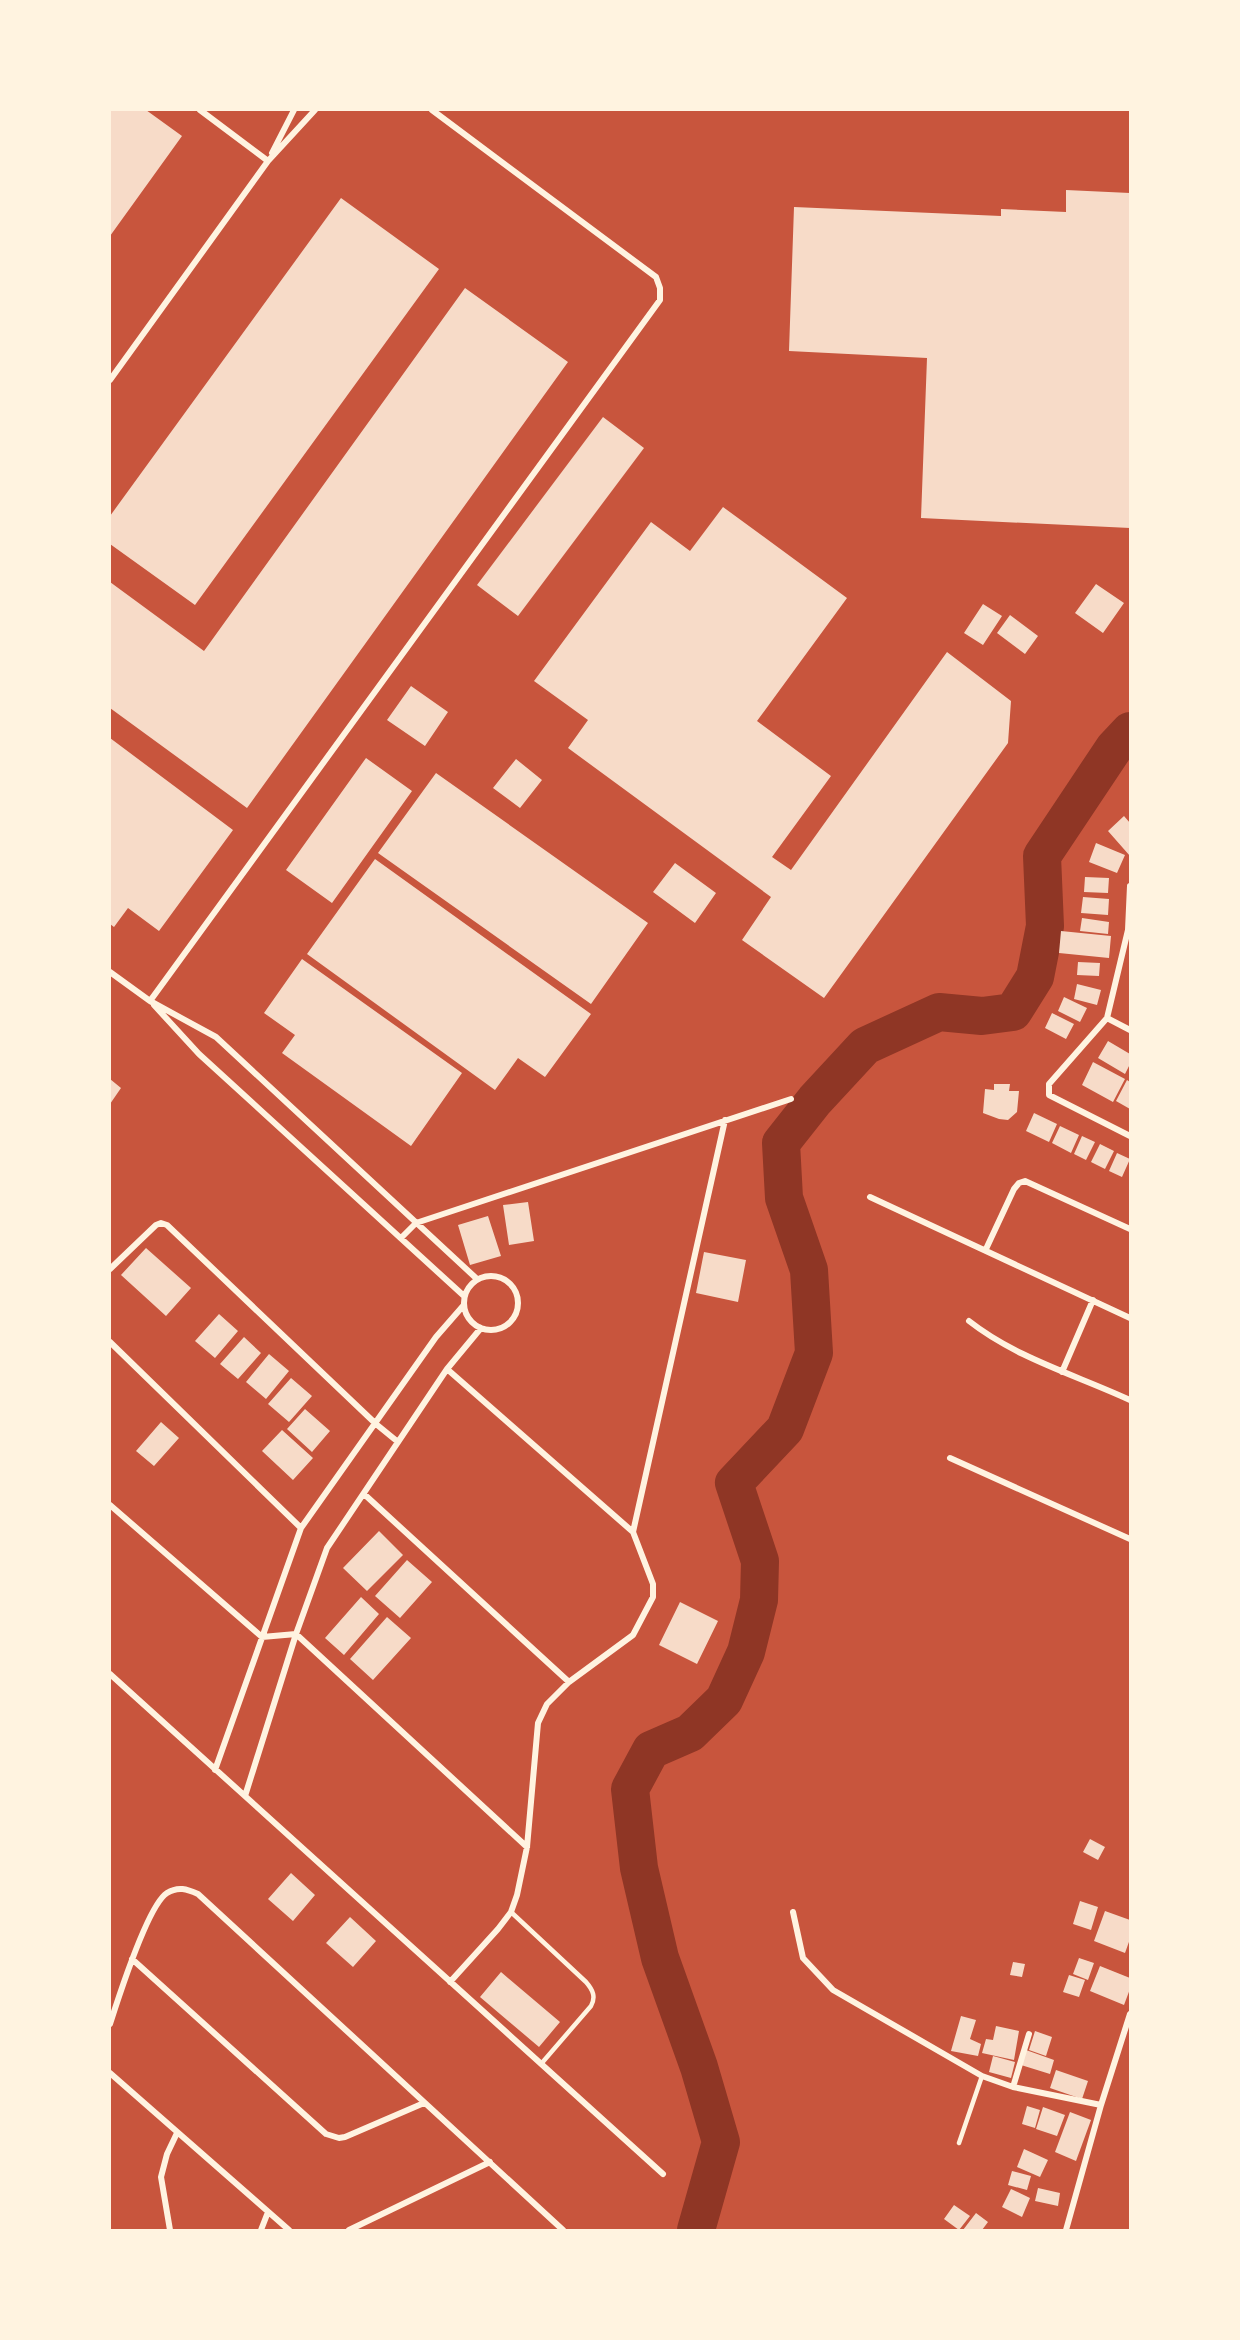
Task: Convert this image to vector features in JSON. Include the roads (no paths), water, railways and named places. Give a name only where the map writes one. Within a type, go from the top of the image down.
[{"type":"street","points":[[200,110],[268,161]]},
{"type":"street","points":[[268,161],[294,110]]},
{"type":"street","points":[[110,380],[268,161],[315,110]]},
{"type":"street","points":[[150,1001],[660,300],[660,288],[656,277],[432,110]]},
{"type":"street","points":[[1131,886],[1129,930],[1107,1018],[1049,1084],[1049,1095],[1131,1136]]},
{"type":"street","points":[[110,972],[150,1001],[216,1037],[477,1279]]},
{"type":"street","points":[[150,1001],[199,1054],[464,1296]]},
{"type":"street","points":[[1107,1018],[1131,1030]]},
{"type":"street","points":[[402,1237],[416,1222],[792,1099]]},
{"type":"street","points":[[633,1532],[725,1120]]},
{"type":"street","points":[[986,1250],[1014,1189],[1025,1180],[1131,1229]]},
{"type":"street","points":[[870,1197],[1131,1318]]},
{"type":"street","points":[[110,1269],[156,1225],[161,1223],[167,1225],[376,1424],[398,1442]]},
{"type":"street","points":[[497,1276],[507,1281],[517,1295],[516,1312],[506,1326],[489,1330],[481,1328],[473,1324],[466,1316],[463,1306],[464,1296],[469,1286],[477,1279],[497,1276]]},
{"type":"street","points":[[1062,1372],[1093,1300]]},
{"type":"street","points":[[215,1770],[302,1528],[436,1337],[463,1306]]},
{"type":"street","points":[[969,1321],[990,1337],[1062,1372],[1131,1400]]},
{"type":"street","points":[[245,1796],[296,1634],[327,1548],[447,1369],[481,1328]]},
{"type":"street","points":[[110,1342],[302,1528]]},
{"type":"street","points":[[447,1369],[633,1532],[653,1584],[653,1597],[633,1635],[569,1682],[547,1704],[538,1723],[527,1846],[517,1895],[511,1912],[498,1929],[450,1982]]},
{"type":"street","points":[[950,1458],[1131,1539]]},
{"type":"street","points":[[364,1494],[569,1682]]},
{"type":"street","points":[[110,1505],[262,1637],[296,1634],[527,1846]]},
{"type":"street","points":[[110,1674],[663,2174]]},
{"type":"street","points":[[110,2025],[132,1959],[158,1903],[165,1894],[175,1889],[186,1889],[198,1894],[562,2230]]},
{"type":"street","points":[[793,1912],[803,1958],[833,1990],[982,2076],[1013,2087],[1101,2105]]},
{"type":"street","points":[[132,1959],[326,2134],[339,2138],[345,2137],[424,2103]]},
{"type":"street","points":[[1066,2230],[1101,2105],[1131,2014]]},
{"type":"street","points":[[1013,2087],[1029,2034]]},
{"type":"street","points":[[110,2073],[289,2230]]},
{"type":"street","points":[[170,2230],[161,2177],[166,2154],[177,2133]]},
{"type":"street","points":[[349,2230],[490,2162]]},
{"type":"street","points":[[261,2230],[268,2212]]},
{"type":"lane","points":[[511,1912],[586,1982],[593,1994],[594,2000],[591,2006],[541,2064]]},
{"type":"lane","points":[[959,2142],[982,2076]]},
{"type":"waterway","points":[[696,2230],[721,2142],[699,2067],[660,1958],[639,1868],[630,1789],[651,1750],[690,1733],[724,1700],[746,1652],[759,1600],[760,1561],[734,1483],[785,1429],[814,1353],[809,1270],[784,1198],[781,1143],[815,1100],[865,1046],[939,1012],[982,1016],[1013,1012],[1035,977],[1045,926],[1042,856],[1114,748],[1130,731]]}]
